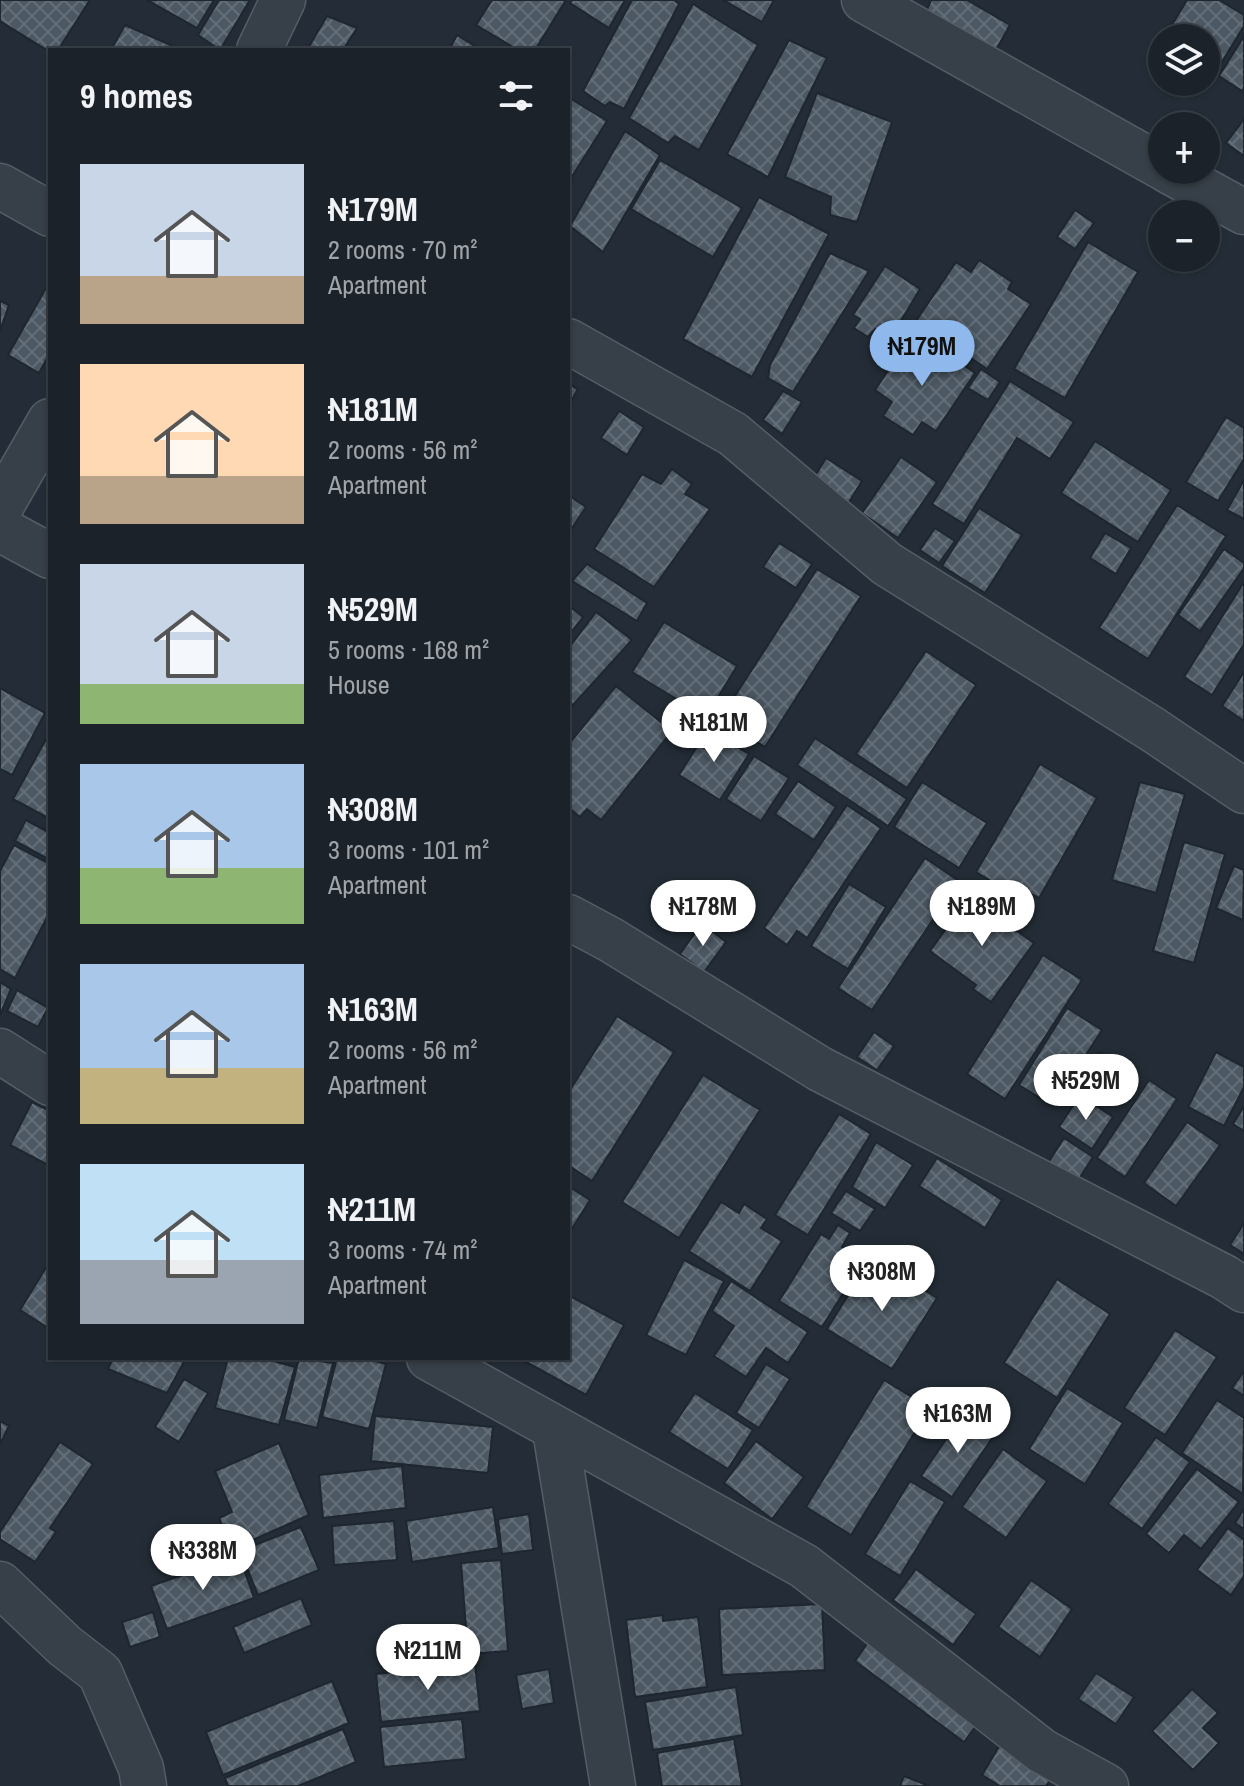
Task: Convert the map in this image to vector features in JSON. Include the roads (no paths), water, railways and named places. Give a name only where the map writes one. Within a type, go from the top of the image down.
[{"type":"street","points":[[260,48],[283,0]]},
{"type":"street","points":[[864,0],[1148,159]]},
{"type":"street","points":[[1193,184],[1244,212]]},
{"type":"street","points":[[0,186],[48,213]]},
{"type":"street","points":[[570,342],[733,434],[887,564],[1152,729],[1244,791]]},
{"type":"street","points":[[0,508],[48,424]]},
{"type":"street","points":[[0,529],[48,555]]},
{"type":"street","points":[[570,918],[611,940],[820,1069],[1244,1290]]},
{"type":"street","points":[[0,1051],[48,1082]]},
{"type":"street","points":[[432,1360],[804,1566],[1042,1751],[1106,1786]]},
{"type":"street","points":[[555,1430],[613,1786]]},
{"type":"street","points":[[0,1584],[65,1646],[100,1673],[141,1768],[144,1786]]}]
